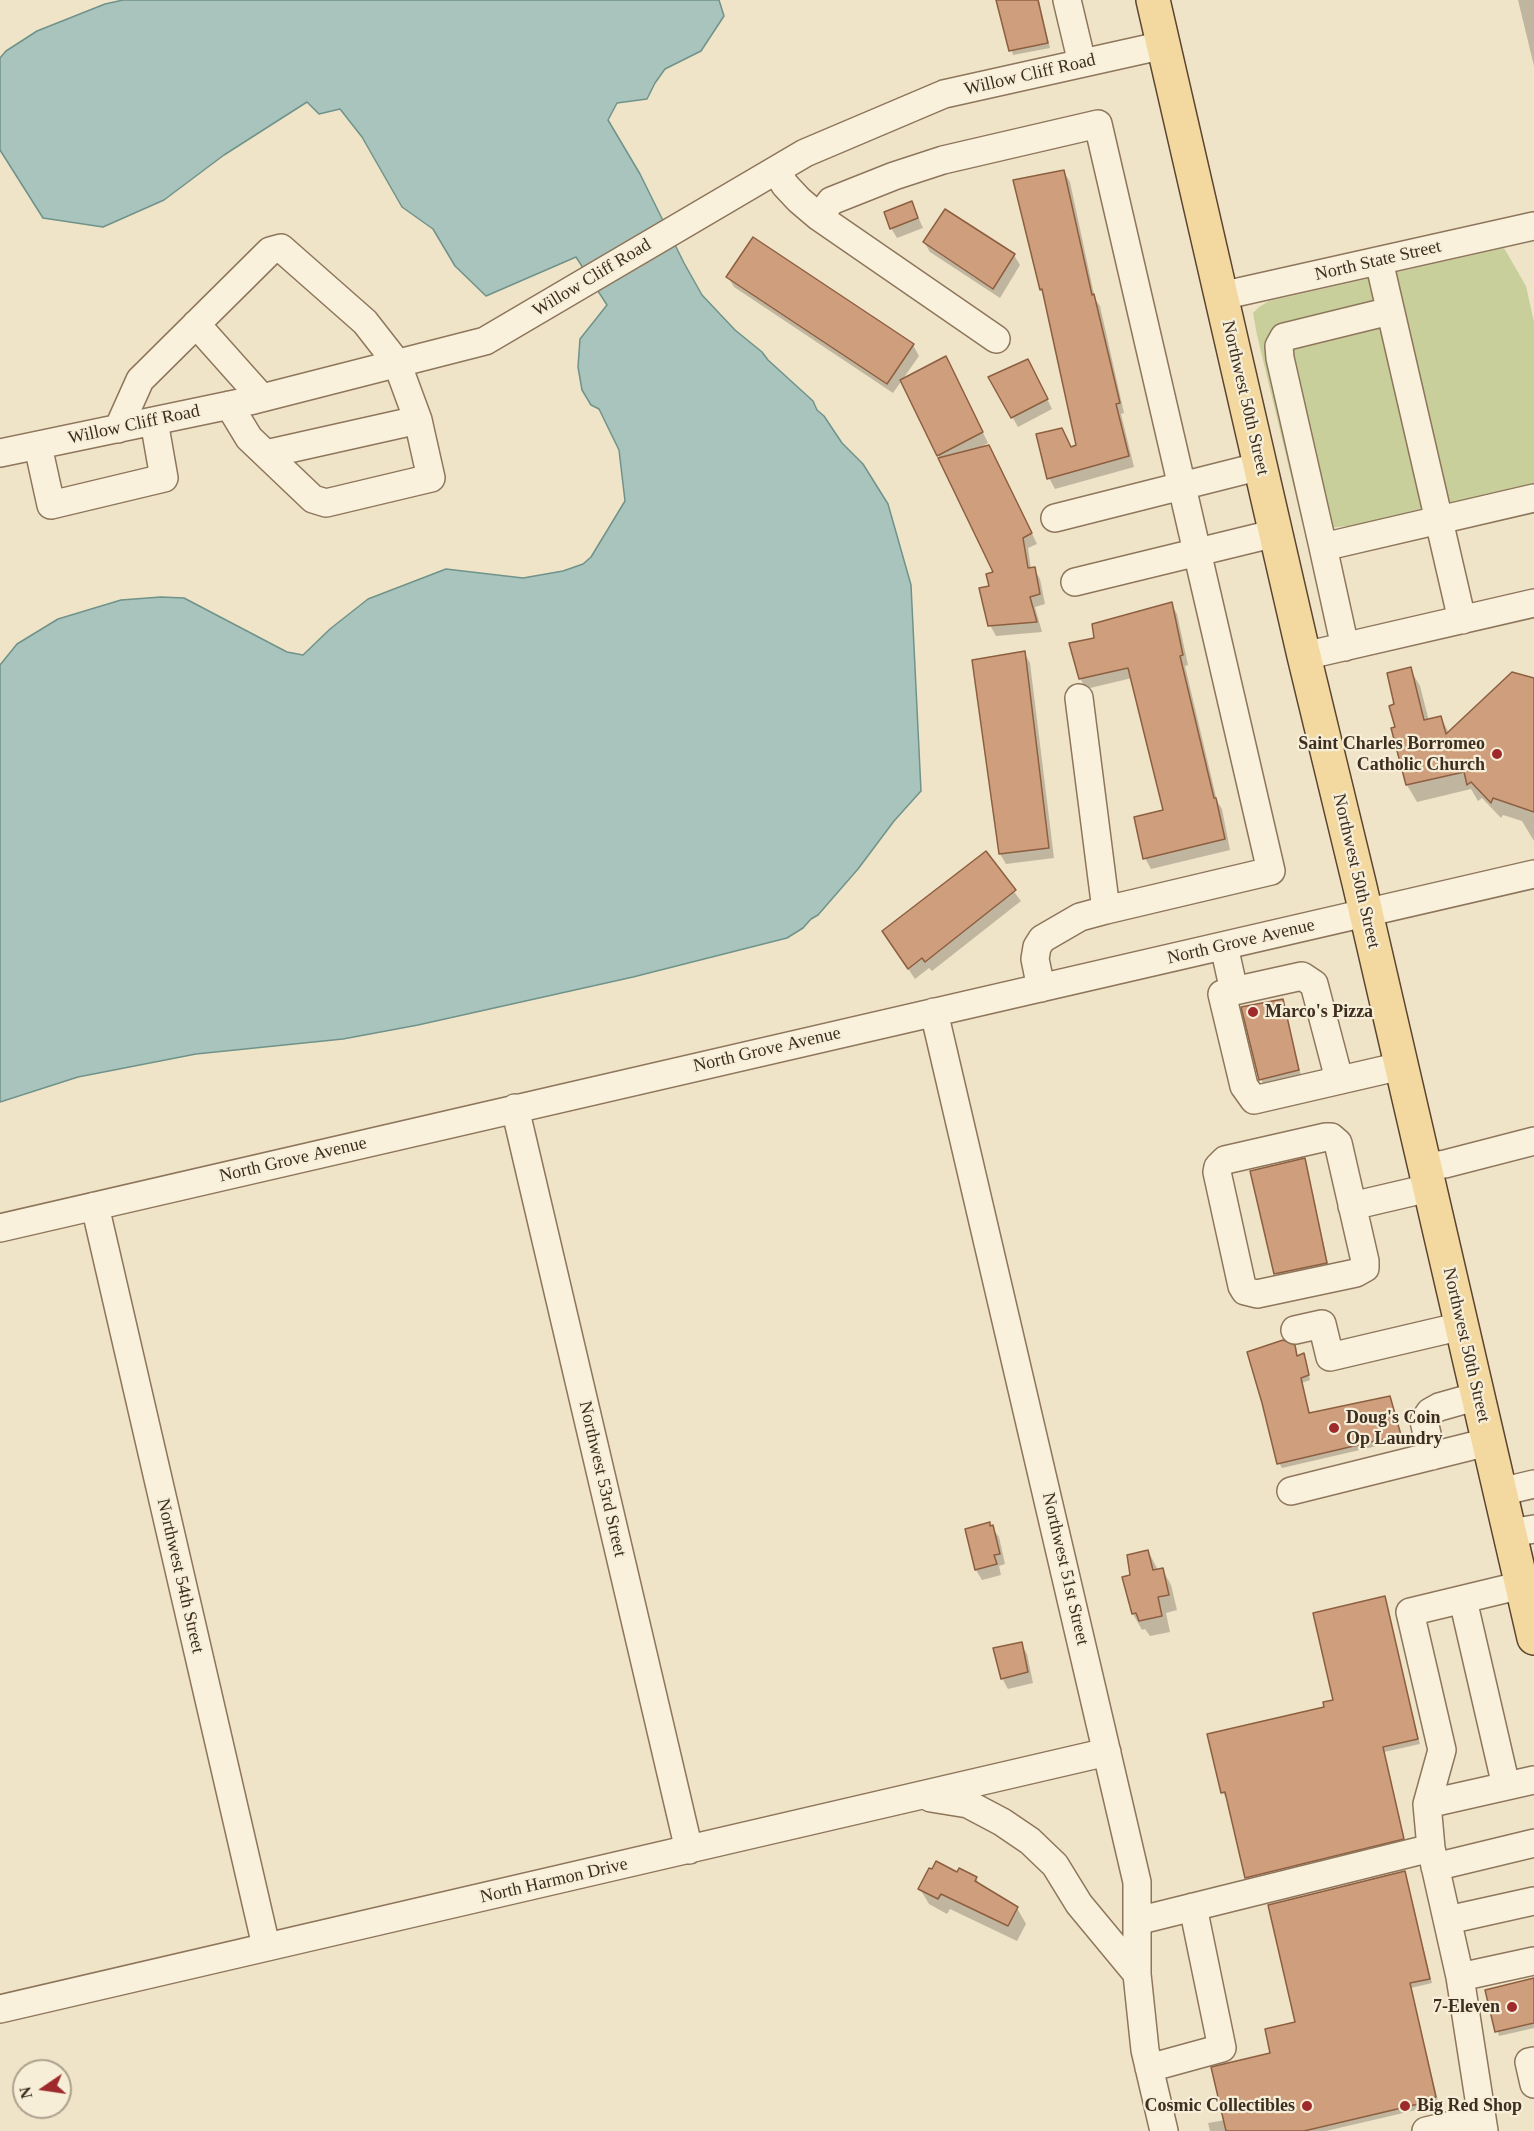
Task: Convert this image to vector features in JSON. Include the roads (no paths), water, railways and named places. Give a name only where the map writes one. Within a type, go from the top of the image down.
[{"type":"main road","name":"Northwest 50th Street","points":[[1153,0],[1500,1492],[1522,1531],[1522,1585],[1534,1638]]},
{"type":"street","points":[[1067,0],[1082,63]]},
{"type":"street","name":"Willow Cliff Road","points":[[0,453],[262,398],[485,341],[805,153],[944,94],[1164,45]]},
{"type":"street","points":[[819,217],[831,201],[894,176],[943,160],[1098,124],[1271,871],[1080,917],[1042,939],[1037,947],[1035,959],[1041,988]]},
{"type":"street","points":[[776,170],[785,185],[819,217],[996,339]]},
{"type":"street","name":"North State Street","points":[[1221,296],[1534,225]]},
{"type":"street","points":[[118,429],[140,380],[270,251],[281,248],[365,322],[397,363],[418,420],[431,478],[326,503],[313,499],[249,438],[229,405]]},
{"type":"street","points":[[1379,261],[1462,620]]},
{"type":"street","points":[[1346,646],[1279,346],[1284,337],[1390,311]]},
{"type":"street","points":[[196,324],[262,398]]},
{"type":"street","points":[[266,453],[418,420]]},
{"type":"street","points":[[38,446],[51,505],[164,478],[154,421]]},
{"type":"street","points":[[1054,518],[1261,466]]},
{"type":"street","points":[[1323,547],[1534,498]]},
{"type":"street","points":[[1075,582],[1276,534]]},
{"type":"street","points":[[1304,656],[1534,603]]},
{"type":"street","points":[[1079,698],[1106,910]]},
{"type":"street","name":"North Grove Avenue","points":[[0,1228],[1534,874]]},
{"type":"street","points":[[1224,946],[1234,992]]},
{"type":"street","points":[[1339,1079],[1314,984],[1302,976],[1222,994],[1244,1086],[1254,1100],[1401,1066]]},
{"type":"street","name":"Northwest 51st Street","points":[[934,1012],[1137,1882],[1137,1974],[1145,2050],[1164,2131]]},
{"type":"street","name":"Northwest 53rd Street","points":[[515,1108],[689,1850]]},
{"type":"street","points":[[1331,1137],[1338,1143],[1352,1206],[1365,1268],[1356,1274],[1257,1294],[1245,1291],[1217,1172],[1218,1167],[1225,1160],[1331,1137]]},
{"type":"street","points":[[1352,1206],[1427,1178],[1445,1164],[1534,1141]]},
{"type":"street","name":"Northwest 54th Street","points":[[95,1206],[266,1946]]},
{"type":"street","points":[[1295,1330],[1322,1323],[1330,1357],[1462,1326]]},
{"type":"street","points":[[1432,1456],[1424,1421],[1430,1412],[1478,1395]]},
{"type":"street","points":[[1291,1491],[1488,1442]]},
{"type":"street","points":[[1500,1492],[1534,1484]]},
{"type":"street","points":[[1426,2131],[1483,2125],[1460,1977],[1433,1857],[1427,1804],[1442,1750],[1410,1612],[1522,1585]]},
{"type":"street","points":[[1463,1600],[1506,1786]]},
{"type":"street","name":"North Harmon Drive","points":[[0,2009],[1107,1752]]},
{"type":"street","points":[[1427,1804],[1534,1780]]},
{"type":"street","points":[[919,1795],[968,1804],[1002,1821],[1030,1841],[1055,1865],[1079,1904],[1137,1974]]},
{"type":"street","points":[[1137,1921],[1193,1907],[1433,1857],[1534,1843]]},
{"type":"street","points":[[1448,1920],[1534,1900]]},
{"type":"street","points":[[1149,2068],[1222,2048],[1193,1907]]},
{"type":"street","points":[[1460,1977],[1534,1961]]},
{"type":"street","points":[[1534,2061],[1529,2062],[1534,2084]]},
{"type":"water","points":[[123,0],[719,0],[724,16],[701,51],[665,69],[647,99],[617,103],[608,120],[640,174],[702,295],[735,330],[762,352],[813,401],[817,410],[824,416],[842,443],[863,464],[888,504],[911,585],[921,791],[894,821],[858,869],[818,915],[803,928],[787,938],[633,977],[418,1025],[343,1039],[196,1054],[78,1077],[0,1102],[0,665],[17,644],[58,619],[121,600],[161,597],[184,598],[287,652],[303,655],[330,629],[368,599],[446,569],[523,578],[563,571],[583,564],[591,557],[625,501],[619,450],[599,409],[591,405],[582,390],[578,367],[580,339],[607,305],[576,257],[486,296],[455,266],[433,229],[402,207],[362,137],[340,109],[319,114],[307,102],[224,155],[164,200],[103,227],[43,218],[0,150],[0,58],[6,51],[37,31],[105,4]]},
{"type":"place","name":"Saint Charles Borromeo Catholic Church","points":[[1497,754]]},
{"type":"place","name":"Marco's Pizza","points":[[1253,1012]]},
{"type":"place","name":"Doug's Coin Op Laundry","points":[[1334,1428]]},
{"type":"place","name":"7-Eleven","points":[[1512,2007]]},
{"type":"place","name":"Cosmic Collectibles","points":[[1307,2106]]},
{"type":"place","name":"Big Red Shop","points":[[1405,2106]]}]
